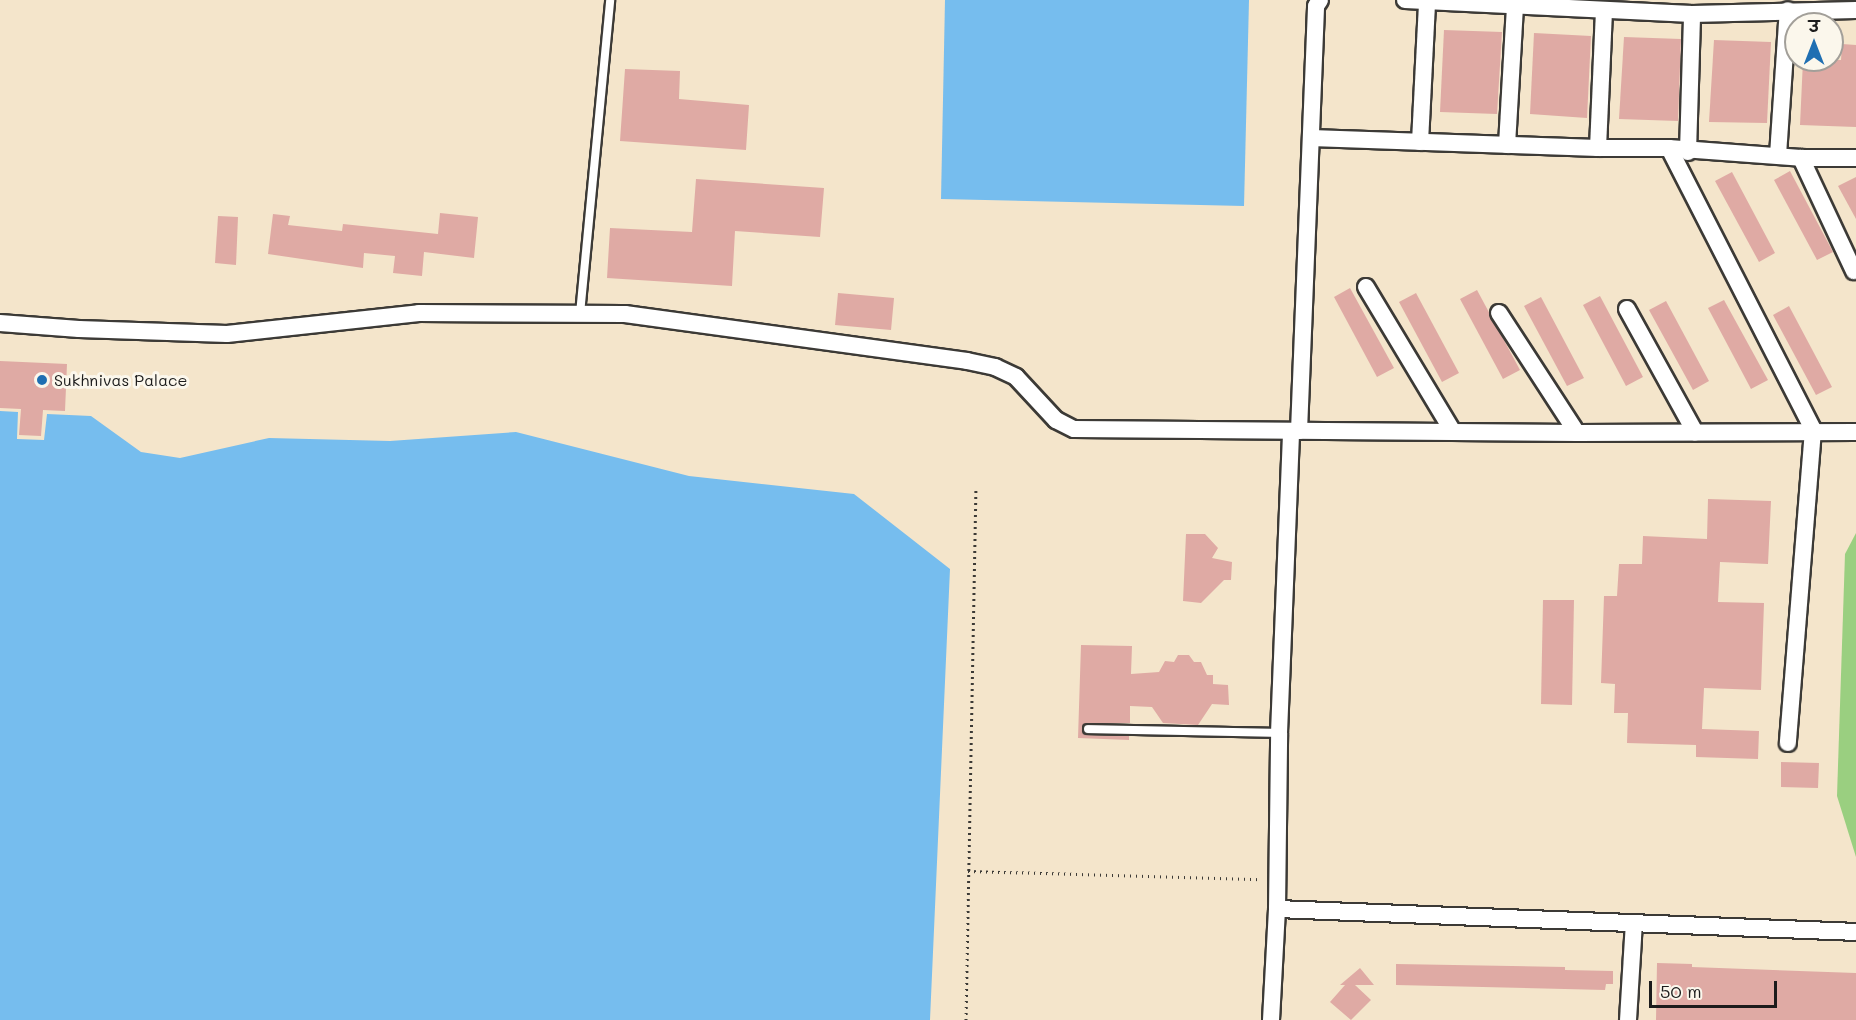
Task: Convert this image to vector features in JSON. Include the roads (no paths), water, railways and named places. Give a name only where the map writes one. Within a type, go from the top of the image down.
[{"type":"street","points":[[1270,1020],[1278,879],[1279,733],[1316,6],[1320,0]]},
{"type":"street","points":[[1405,0],[1427,3],[1692,14],[1856,10]]},
{"type":"street","points":[[1420,142],[1427,3]]},
{"type":"street","points":[[1507,145],[1515,6]]},
{"type":"street","points":[[1598,148],[1604,10]]},
{"type":"street","points":[[1778,155],[1788,10]]},
{"type":"street","points":[[1688,152],[1692,14]]},
{"type":"street","points":[[1311,138],[1598,148],[1670,148],[1688,152],[1801,158],[1856,158]]},
{"type":"street","points":[[1670,148],[1813,430],[1788,744]]},
{"type":"street","points":[[1801,158],[1854,271]]},
{"type":"street","points":[[1366,287],[1453,432]]},
{"type":"street","points":[[1628,309],[1695,432]]},
{"type":"street","points":[[0,323],[79,329],[227,334],[419,313],[625,314],[967,360],[995,367],[1016,377],[1056,420],[1074,429],[1577,433],[1813,430],[1856,432]]},
{"type":"street","points":[[1498,313],[1577,433]]},
{"type":"street","points":[[1277,909],[1856,932]]},
{"type":"street","points":[[1628,1020],[1634,923]]},
{"type":"lane","points":[[580,314],[610,0]]},
{"type":"lane","points":[[1088,729],[1279,733]]},
{"type":"water","points":[[945,0],[1249,0],[1244,206],[941,199]]},
{"type":"water","points":[[0,411],[18,412],[17,439],[44,440],[47,414],[91,416],[141,452],[180,458],[269,438],[390,441],[516,432],[689,476],[854,494],[950,569],[930,1020],[0,1020]]},
{"type":"place","name":"Sukhnivas Palace","points":[[42,380]]}]
